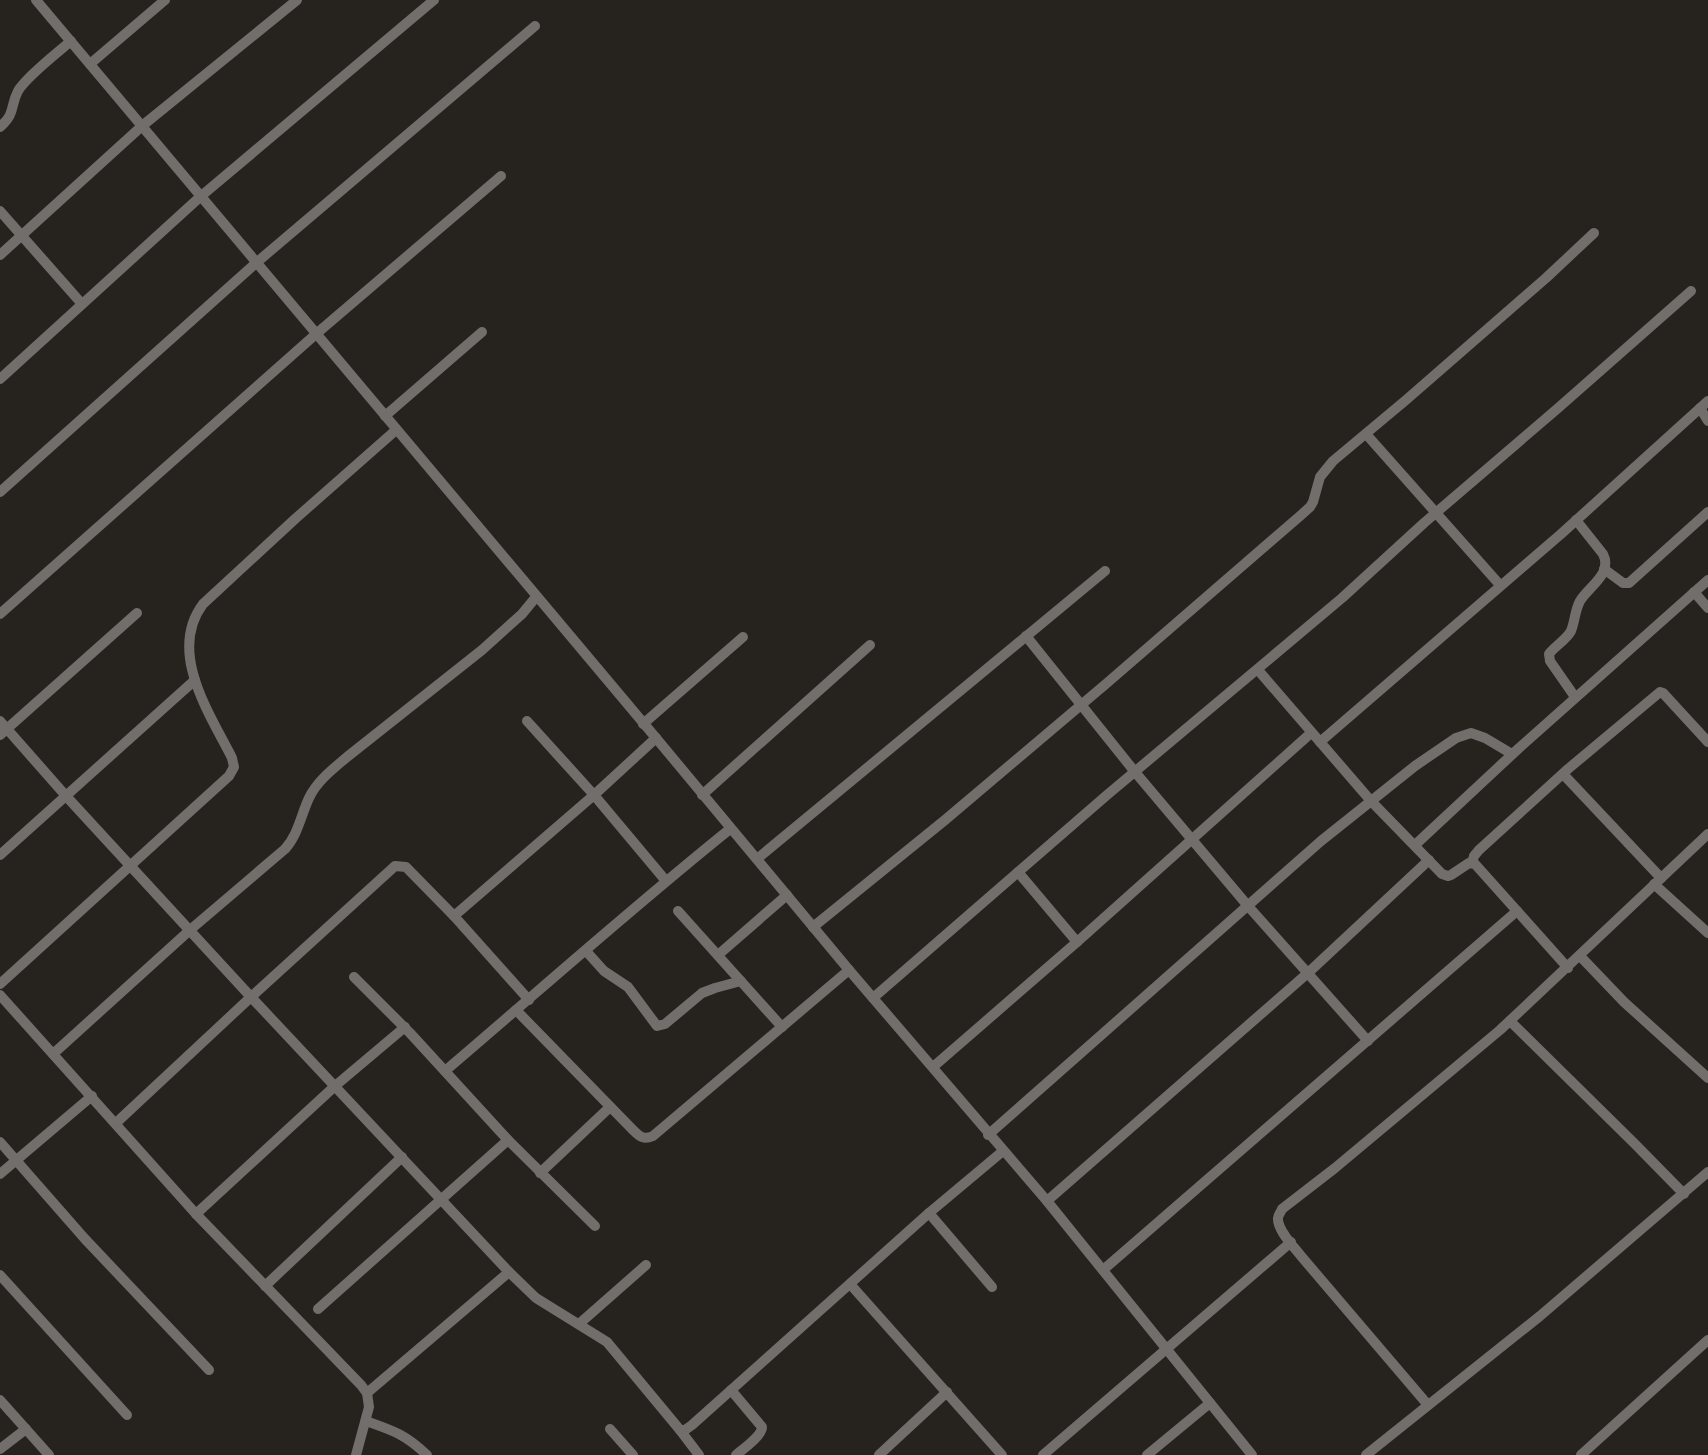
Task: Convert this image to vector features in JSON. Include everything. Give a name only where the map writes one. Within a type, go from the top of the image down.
[{"type":"street","points":[[36,0],[656,738],[702,796],[988,1135],[1047,1201],[1252,1455]]},
{"type":"street","points":[[90,64],[164,0]]},
{"type":"street","points":[[0,255],[142,126],[297,0]]},
{"type":"street","points":[[1,376],[200,197],[434,0]]},
{"type":"street","points":[[0,492],[256,263],[535,26]]},
{"type":"street","points":[[0,127],[12,112],[18,92],[24,82],[71,41]]},
{"type":"street","points":[[0,614],[88,534],[316,334],[501,176]]},
{"type":"street","points":[[0,211],[82,304]]},
{"type":"street","points":[[813,927],[945,820],[1080,706],[1310,507],[1313,502],[1320,477],[1324,470],[1546,278],[1594,233]]},
{"type":"street","points":[[873,998],[1135,772],[1342,598],[1436,513],[1691,291]]},
{"type":"street","points":[[385,416],[482,332]]},
{"type":"street","points":[[1320,742],[1576,520],[1708,401]]},
{"type":"street","points":[[1700,408],[1708,421]]},
{"type":"street","points":[[0,984],[230,776],[234,767],[232,758],[197,690],[190,651],[192,626],[195,615],[203,604],[295,519],[396,430]]},
{"type":"street","points":[[1366,434],[1500,585]]},
{"type":"street","points":[[1604,569],[1623,583],[1629,583],[1708,512]]},
{"type":"street","points":[[1575,698],[1550,661],[1549,654],[1571,630],[1580,600],[1603,574],[1605,559],[1603,554],[1576,520]]},
{"type":"street","points":[[757,860],[1105,571]]},
{"type":"street","points":[[1414,845],[1512,754],[1708,580]]},
{"type":"street","points":[[1694,592],[1708,608]]},
{"type":"street","points":[[53,1054],[190,930],[291,842],[309,798],[327,774],[346,757],[482,650],[514,621],[536,597]]},
{"type":"street","points":[[137,613],[2,728],[251,997],[509,1272],[536,1298],[600,1337],[612,1347],[699,1455]]},
{"type":"street","points":[[1026,636],[1080,706],[1248,906],[1309,972],[1368,1041]]},
{"type":"street","points":[[643,724],[743,637]]},
{"type":"street","points":[[702,796],[870,645]]},
{"type":"street","points":[[1258,670],[1371,801],[1442,874],[1448,876],[1472,863],[1474,856],[1480,850],[1563,774],[1660,692],[1663,693],[1708,742]]},
{"type":"street","points":[[0,855],[195,680]]},
{"type":"street","points":[[527,721],[594,795],[666,881]]},
{"type":"street","points":[[932,1067],[1077,942],[1311,733]]},
{"type":"street","points":[[988,1135],[1321,841],[1415,766],[1464,735],[1471,733],[1485,738],[1512,754]]},
{"type":"street","points":[[454,916],[594,795],[656,738]]},
{"type":"street","points":[[1563,774],[1657,881],[1708,933]]},
{"type":"street","points":[[445,1071],[666,881],[730,829]]},
{"type":"street","points":[[1428,1405],[1291,1242],[1279,1224],[1278,1217],[1282,1210],[1335,1168],[1510,1021],[1568,968],[1657,881],[1708,834]]},
{"type":"street","points":[[1047,1201],[1309,972],[1430,860]]},
{"type":"street","points":[[1472,863],[1485,874],[1568,968]]},
{"type":"street","points":[[116,1123],[251,997],[395,866],[406,868],[454,916],[529,1000]]},
{"type":"street","points":[[1018,872],[1077,942]]},
{"type":"street","points":[[718,955],[787,895]]},
{"type":"street","points":[[678,911],[782,1027]]},
{"type":"street","points":[[1102,1270],[1517,911]]},
{"type":"street","points":[[586,951],[604,971],[628,987],[657,1026],[665,1024],[702,993],[741,981]]},
{"type":"street","points":[[1580,956],[1624,1002],[1708,1078]]},
{"type":"street","points":[[516,1010],[639,1136],[646,1139],[653,1136],[849,970]]},
{"type":"street","points":[[354,977],[405,1027],[508,1140],[595,1226]]},
{"type":"street","points":[[0,995],[196,1214],[326,1348],[367,1393],[369,1407],[356,1455]]},
{"type":"street","points":[[1510,1021],[1684,1194]]},
{"type":"street","points":[[196,1214],[335,1086],[405,1027]]},
{"type":"street","points":[[0,1174],[92,1096]]},
{"type":"street","points":[[540,1172],[610,1107]]},
{"type":"street","points":[[318,1309],[508,1140]]},
{"type":"street","points":[[0,1142],[95,1250],[210,1370]]},
{"type":"street","points":[[680,1430],[685,1430],[692,1425],[929,1213],[1003,1151]]},
{"type":"street","points":[[265,1286],[402,1157]]},
{"type":"street","points":[[1366,1455],[1540,1316],[1708,1172]]},
{"type":"street","points":[[929,1213],[992,1286]]},
{"type":"street","points":[[1043,1455],[1291,1242]]},
{"type":"street","points":[[579,1324],[646,1266]]},
{"type":"street","points":[[367,1393],[509,1272]]},
{"type":"street","points":[[0,1275],[127,1415]]},
{"type":"street","points":[[850,1284],[1002,1455]]},
{"type":"street","points":[[1581,1455],[1708,1340]]},
{"type":"street","points":[[731,1390],[762,1427],[762,1431],[759,1435],[736,1455]]},
{"type":"street","points":[[879,1455],[947,1392]]},
{"type":"street","points":[[0,1400],[49,1455]]},
{"type":"street","points":[[1148,1455],[1210,1403]]},
{"type":"street","points":[[366,1421],[396,1431],[410,1439],[427,1455]]},
{"type":"street","points":[[0,1448],[26,1429]]},
{"type":"street","points":[[610,1429],[633,1455]]}]
